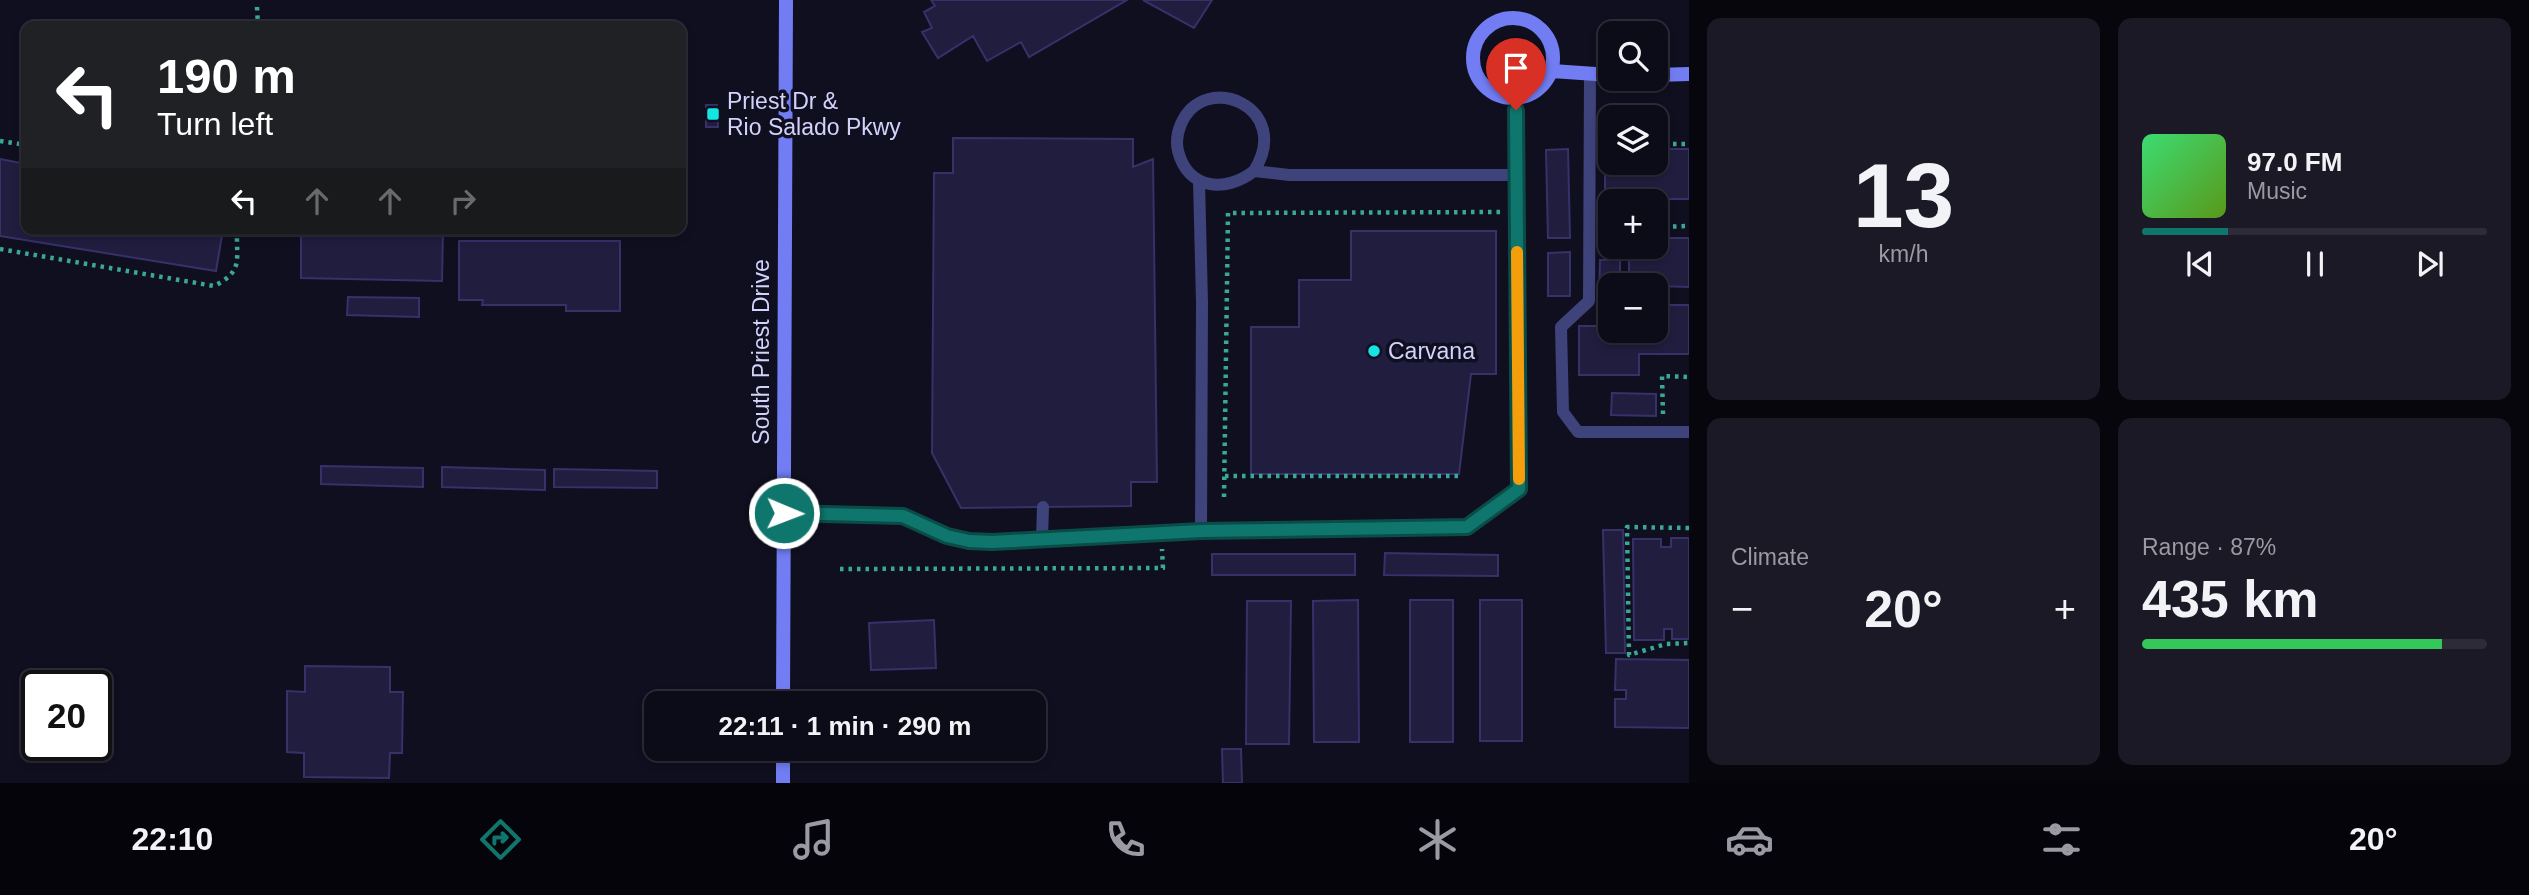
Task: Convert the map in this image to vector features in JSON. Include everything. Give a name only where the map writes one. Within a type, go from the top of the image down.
[{"type":"main road","name":"South Priest Drive","points":[[783,691],[786,0]]},
{"type":"main road","points":[[1511,18],[1536,24],[1546,33],[1554,58],[1546,83],[1536,92],[1516,98],[1496,95],[1485,87],[1477,76],[1473,63],[1474,49],[1487,27],[1511,18]]},
{"type":"main road","points":[[1552,71],[1598,75]]},
{"type":"main road","points":[[1668,75],[1689,74]]},
{"type":"main road","points":[[783,761],[783,783]]},
{"type":"lane","points":[[1590,75],[1589,301],[1561,327],[1563,412],[1578,432],[1689,432]]},
{"type":"lane","points":[[784,513],[903,516],[926,528],[969,541],[1201,531],[1467,527],[1519,489],[1516,98]]},
{"type":"lane","points":[[1206,100],[1235,100],[1248,106],[1258,117],[1264,130],[1262,159],[1254,171],[1243,180],[1228,186],[1214,186],[1199,181],[1188,172],[1180,160],[1178,131],[1184,118],[1194,107],[1206,100]]},
{"type":"lane","points":[[1254,171],[1289,175],[1517,175]]},
{"type":"lane","points":[[1199,181],[1202,303],[1201,531]]},
{"type":"lane","points":[[1042,539],[1043,507]]},
{"type":"path","points":[[257,7],[258,21]]},
{"type":"path","points":[[0,141],[21,144]]},
{"type":"path","points":[[1668,144],[1689,144]]},
{"type":"path","points":[[1224,497],[1228,213],[1517,212]]},
{"type":"path","points":[[1668,227],[1689,226]]},
{"type":"path","points":[[0,249],[214,286],[229,278],[236,268],[237,235]]},
{"type":"path","points":[[1663,432],[1662,376],[1689,377]]},
{"type":"path","points":[[1225,476],[1460,476]]},
{"type":"path","points":[[1689,528],[1627,527],[1629,655],[1666,644],[1689,643]]},
{"type":"building","points":[[931,0],[1127,0],[1029,57],[1021,42],[987,61],[973,36],[938,58],[922,32],[932,28],[924,12],[935,6]]},
{"type":"building","points":[[1143,0],[1212,0],[1194,28]]},
{"type":"building","points":[[706,105],[717,105],[718,127],[706,127]]},
{"type":"building","points":[[953,138],[1133,139],[1133,167],[1153,159],[1157,482],[1131,482],[1131,506],[961,508],[932,453],[934,173],[953,173]]},
{"type":"building","points":[[1568,149],[1570,238],[1548,238],[1546,150]]},
{"type":"building","points":[[1668,149],[1689,149],[1689,199],[1668,199],[1668,189],[1605,189],[1605,175],[1668,175]]},
{"type":"building","points":[[0,159],[21,163],[21,235],[222,235],[216,271],[0,236]]},
{"type":"building","name":"Carvana","points":[[1351,231],[1496,231],[1496,374],[1471,374],[1459,474],[1251,474],[1251,327],[1299,327],[1299,280],[1351,280]]},
{"type":"building","points":[[301,235],[443,235],[442,281],[301,278]]},
{"type":"building","points":[[1668,238],[1689,238],[1689,287],[1668,286],[1668,273],[1629,273],[1629,259],[1668,259]]},
{"type":"building","points":[[459,241],[620,241],[620,311],[566,311],[566,305],[482,305],[483,300],[459,300]]},
{"type":"building","points":[[1570,252],[1570,296],[1548,296],[1548,253]]},
{"type":"building","points":[[1600,260],[1620,260],[1620,273],[1600,273]]},
{"type":"building","points":[[348,297],[419,298],[419,317],[347,315]]},
{"type":"building","points":[[1668,305],[1689,305],[1689,354],[1639,354],[1639,375],[1579,375],[1579,326],[1598,326],[1598,343],[1668,343]]},
{"type":"building","points":[[1612,393],[1656,394],[1656,416],[1611,415]]},
{"type":"building","points":[[321,466],[423,468],[423,487],[321,484]]},
{"type":"building","points":[[442,467],[545,470],[545,490],[442,487]]},
{"type":"building","points":[[554,469],[657,471],[657,488],[554,487]]},
{"type":"building","points":[[1603,530],[1623,530],[1625,653],[1606,653]]},
{"type":"building","points":[[1671,538],[1689,538],[1689,639],[1672,639],[1672,629],[1664,629],[1664,640],[1634,640],[1633,539],[1661,539],[1661,547],[1671,547]]},
{"type":"building","points":[[1385,553],[1498,555],[1498,576],[1384,575]]},
{"type":"building","points":[[1212,554],[1355,554],[1355,575],[1212,575]]},
{"type":"building","points":[[1358,600],[1359,742],[1314,742],[1313,601]]},
{"type":"building","points":[[1410,600],[1453,600],[1453,742],[1410,742]]},
{"type":"building","points":[[1480,600],[1522,600],[1522,741],[1480,741]]},
{"type":"building","points":[[1247,601],[1291,601],[1289,744],[1246,744]]},
{"type":"building","points":[[934,620],[936,668],[871,670],[869,623]]},
{"type":"building","points":[[1616,659],[1689,660],[1689,728],[1615,727],[1615,699],[1626,699],[1626,690],[1615,690]]},
{"type":"building","points":[[305,666],[390,667],[390,692],[403,692],[402,753],[390,753],[389,778],[304,777],[304,753],[287,752],[287,691],[305,692]]},
{"type":"building","points":[[1222,749],[1241,749],[1242,783],[1223,783]]},
{"type":"slow traffic","points":[[1517,252],[1519,479]]},
{"type":"place","name":"Priest Dr & Rio Salado Pkwy","points":[[713,114]]},
{"type":"place","name":"Carvana","points":[[1374,351]]},
{"type":"route","points":[[784,513],[903,516],[947,536],[992,542],[1201,531],[1467,527],[1519,489],[1516,110]]}]
